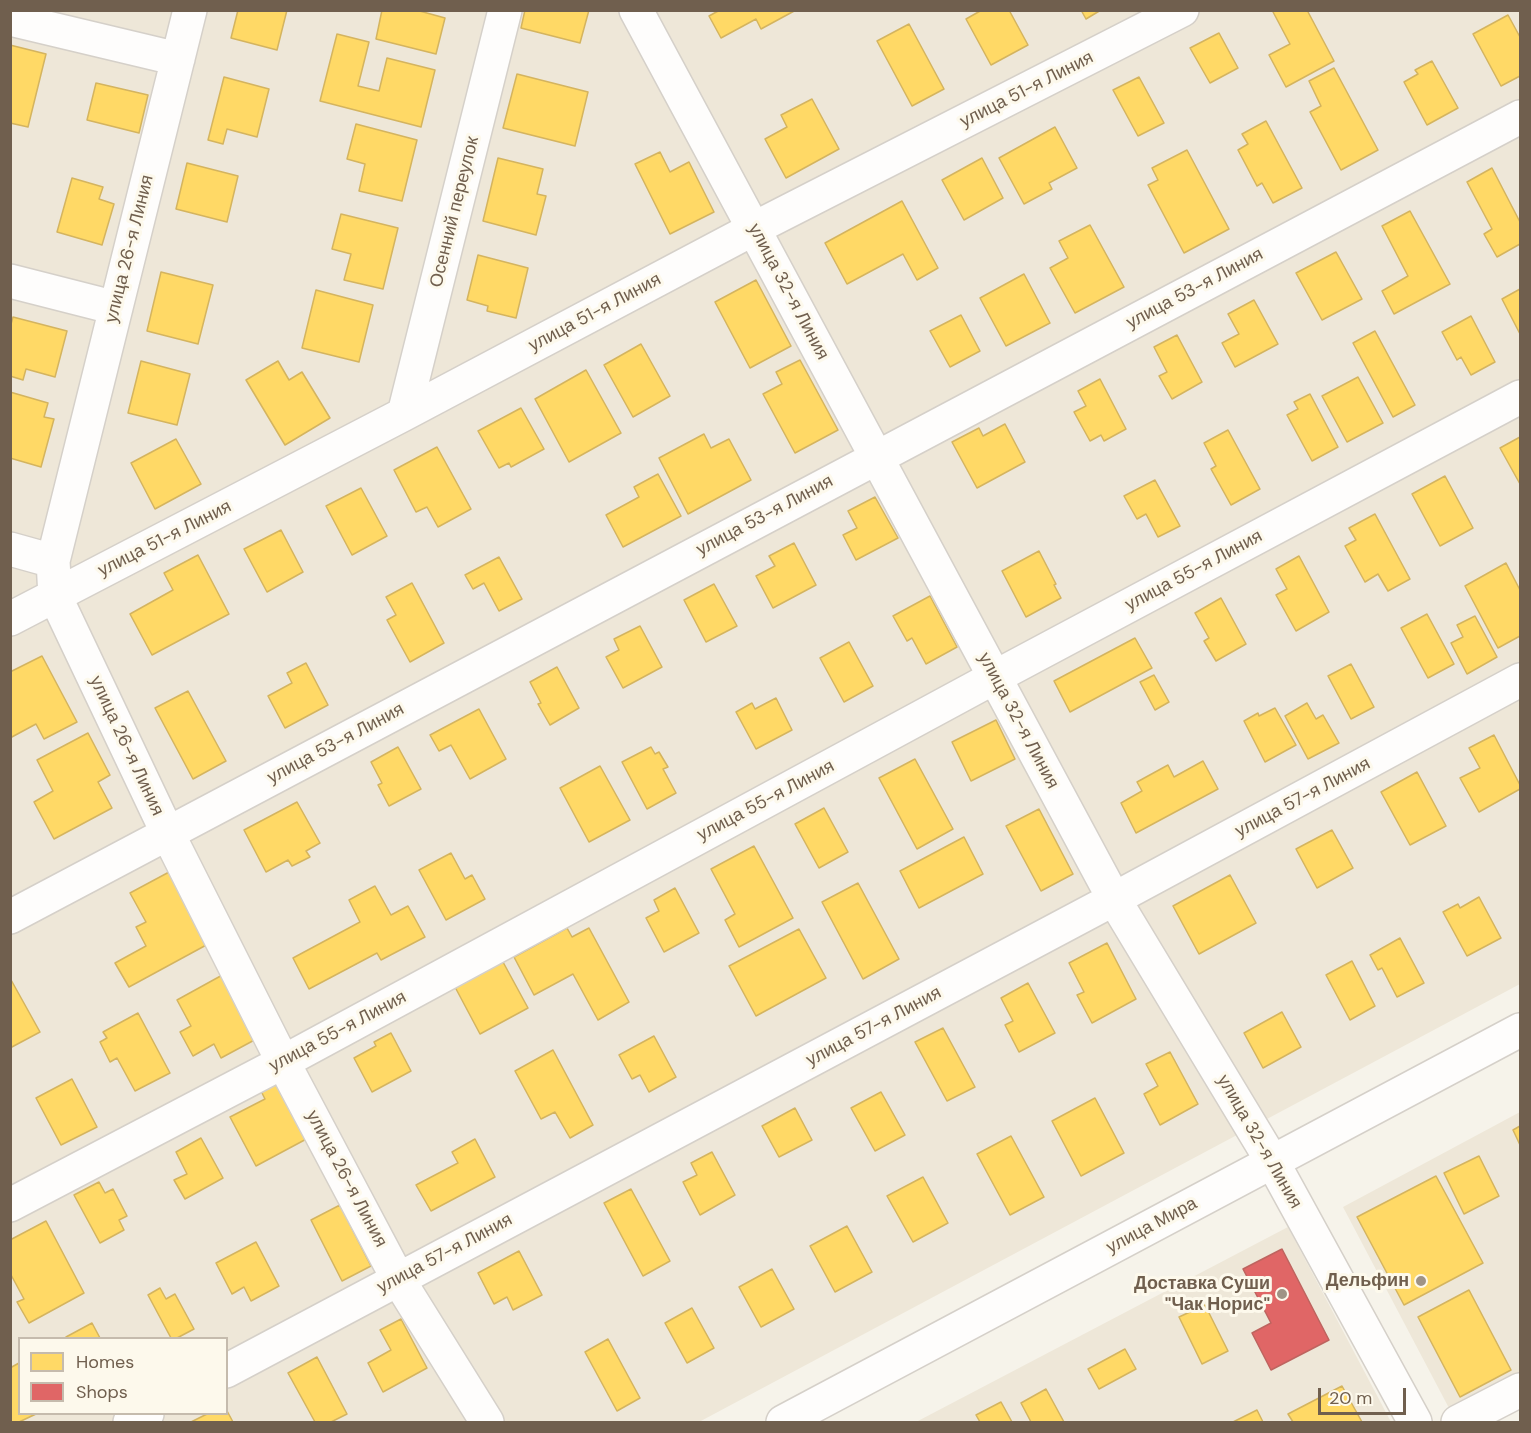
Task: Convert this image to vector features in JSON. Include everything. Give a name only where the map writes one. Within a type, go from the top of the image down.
[{"type":"street","name":"улица 26-я Линия","points":[[190,10],[53,561],[56,596],[168,834],[283,1062],[398,1279],[487,1422]]},
{"type":"street","name":"Осенний переулок","points":[[404,414],[505,10]]},
{"type":"street","name":"улица 51-я Линия","points":[[10,620],[755,228],[1182,10]]},
{"type":"street","name":"улица 32-я Линия","points":[[646,14],[876,458],[1114,899],[1272,1161],[1415,1422]]},
{"type":"street","points":[[10,19],[178,59]]},
{"type":"street","name":"улица 53-я Линия","points":[[10,917],[1521,117]]},
{"type":"street","points":[[10,281],[116,308]]},
{"type":"street","name":"улица 55-я Линия","points":[[10,1205],[283,1062],[995,677],[1521,397]]},
{"type":"street","points":[[10,549],[53,561]]},
{"type":"street","name":"улица 57-я Линия","points":[[228,1370],[1521,680]]},
{"type":"street","name":"улица Мира","points":[[783,1422],[1521,1030]]},
{"type":"street","points":[[1458,1422],[1521,1390]]},
{"type":"shaded area","points":[[10,11],[1520,11],[1520,984],[699,1422],[11,1422]]},
{"type":"shaded area","points":[[1520,1112],[1520,1373],[1450,1410],[1343,1207]]},
{"type":"shaded area","points":[[1288,1227],[1391,1422],[916,1422]]},
{"type":"building: Homes","points":[[238,10],[287,10],[277,50],[231,38]]},
{"type":"building: Homes","points":[[382,10],[416,10],[445,18],[436,54],[376,39]]},
{"type":"building: Homes","points":[[525,10],[589,10],[580,43],[521,28]]},
{"type":"building: Homes","points":[[720,10],[796,10],[761,29],[756,19],[721,38],[709,16]]},
{"type":"building: Homes","points":[[982,10],[1009,10],[1028,45],[991,65],[966,19]]},
{"type":"building: Homes","points":[[1081,10],[1101,10],[1086,19]]},
{"type":"building: Homes","points":[[1272,10],[1307,10],[1334,61],[1286,87],[1269,55],[1290,44]]},
{"type":"building: Homes","points":[[1508,15],[1520,37],[1520,76],[1501,86],[1473,34]]},
{"type":"building: Homes","points":[[909,24],[944,89],[912,106],[877,41]]},
{"type":"building: Homes","points":[[1219,33],[1238,68],[1210,83],[1190,48]]},
{"type":"building: Homes","points":[[337,34],[369,42],[358,86],[379,91],[387,58],[435,70],[421,127],[320,101]]},
{"type":"building: Homes","points":[[10,45],[46,54],[28,127],[10,123]]},
{"type":"building: Homes","points":[[1432,61],[1458,108],[1427,125],[1404,82],[1418,74],[1415,70]]},
{"type":"building: Homes","points":[[1334,68],[1378,150],[1341,170],[1310,112],[1321,106],[1309,81]]},
{"type":"building: Homes","points":[[517,74],[588,92],[575,146],[503,128]]},
{"type":"building: Homes","points":[[224,77],[269,89],[257,137],[227,129],[223,144],[208,140]]},
{"type":"building: Homes","points":[[1139,77],[1164,123],[1138,136],[1113,90]]},
{"type":"building: Homes","points":[[96,83],[148,95],[139,133],[87,120]]},
{"type":"building: Homes","points":[[812,99],[839,149],[786,178],[765,139],[787,127],[781,115]]},
{"type":"building: Homes","points":[[1266,121],[1302,188],[1273,203],[1262,183],[1257,186],[1238,150],[1248,144],[1242,134]]},
{"type":"building: Homes","points":[[356,124],[417,140],[402,201],[359,191],[365,164],[347,159]]},
{"type":"building: Homes","points":[[1055,127],[1077,168],[1049,183],[1052,189],[1024,204],[999,158]]},
{"type":"building: Homes","points":[[1187,150],[1229,229],[1184,253],[1148,185],[1158,180],[1152,168]]},
{"type":"building: Homes","points":[[660,152],[670,172],[689,162],[714,212],[670,234],[635,164]]},
{"type":"building: Homes","points":[[498,158],[543,169],[537,194],[546,196],[536,235],[483,221]]},
{"type":"building: Homes","points":[[982,158],[1003,198],[964,220],[942,180]]},
{"type":"building: Homes","points":[[187,163],[238,176],[227,222],[176,209]]},
{"type":"building: Homes","points":[[1492,168],[1520,222],[1520,244],[1497,257],[1484,234],[1492,229],[1467,182]]},
{"type":"building: Homes","points":[[72,178],[103,187],[99,199],[114,204],[102,245],[57,232]]},
{"type":"building: Homes","points":[[902,201],[938,268],[917,280],[903,254],[847,284],[825,243]]},
{"type":"building: Homes","points":[[1410,211],[1450,284],[1394,314],[1382,291],[1408,276],[1382,226]]},
{"type":"building: Homes","points":[[341,214],[398,228],[383,289],[344,280],[351,254],[332,249]]},
{"type":"building: Homes","points":[[1090,225],[1124,287],[1075,313],[1050,268],[1068,258],[1059,241]]},
{"type":"building: Homes","points":[[1336,252],[1362,299],[1322,320],[1296,273]]},
{"type":"building: Homes","points":[[478,255],[528,268],[516,318],[487,311],[488,306],[467,300]]},
{"type":"building: Homes","points":[[161,272],[213,285],[198,344],[147,331]]},
{"type":"building: Homes","points":[[1024,274],[1050,323],[1006,346],[980,298]]},
{"type":"building: Homes","points":[[756,280],[791,346],[750,368],[715,302]]},
{"type":"building: Homes","points":[[1520,289],[1520,334],[1502,299]]},
{"type":"building: Homes","points":[[316,290],[373,305],[359,362],[302,348]]},
{"type":"building: Homes","points":[[1254,300],[1278,344],[1235,367],[1222,343],[1239,334],[1228,314]]},
{"type":"building: Homes","points":[[961,315],[980,351],[950,367],[930,331]]},
{"type":"building: Homes","points":[[1471,316],[1495,362],[1471,375],[1461,357],[1457,360],[1442,332]]},
{"type":"building: Homes","points":[[13,317],[67,331],[55,377],[26,369],[23,380],[10,376],[10,328]]},
{"type":"building: Homes","points":[[1375,331],[1415,405],[1393,417],[1353,343]]},
{"type":"building: Homes","points":[[1177,335],[1202,382],[1172,399],[1159,376],[1167,372],[1154,347]]},
{"type":"building: Homes","points":[[641,344],[670,396],[633,417],[604,365]]},
{"type":"building: Homes","points":[[800,360],[838,430],[795,453],[763,394],[782,384],[776,372]]},
{"type":"building: Homes","points":[[141,361],[190,374],[177,425],[128,413]]},
{"type":"building: Homes","points":[[278,361],[289,380],[302,372],[330,418],[285,445],[246,380]]},
{"type":"building: Homes","points":[[586,370],[621,433],[569,462],[535,399]]},
{"type":"building: Homes","points":[[1358,377],[1383,423],[1347,442],[1322,396]]},
{"type":"building: Homes","points":[[1100,379],[1126,429],[1104,441],[1101,435],[1090,441],[1074,412],[1086,406],[1078,391]]},
{"type":"building: Homes","points":[[10,392],[48,403],[44,417],[54,419],[41,467],[10,458]]},
{"type":"building: Homes","points":[[1310,394],[1338,447],[1312,461],[1287,415],[1298,409],[1294,402]]},
{"type":"building: Homes","points":[[521,408],[544,449],[511,467],[509,463],[499,468],[478,431]]},
{"type":"building: Homes","points":[[1005,424],[1025,462],[977,488],[952,442],[979,428],[983,436]]},
{"type":"building: Homes","points":[[1228,430],[1260,489],[1231,505],[1211,469],[1216,466],[1204,443]]},
{"type":"building: Homes","points":[[704,434],[711,448],[729,439],[751,480],[688,514],[659,458]]},
{"type":"building: Homes","points":[[1520,437],[1520,484],[1500,448]]},
{"type":"building: Homes","points":[[176,439],[201,484],[155,509],[131,463]]},
{"type":"building: Homes","points":[[437,447],[471,509],[438,527],[427,507],[416,512],[394,470]]},
{"type":"building: Homes","points":[[658,474],[681,516],[623,547],[606,515],[639,497],[634,487]]},
{"type":"building: Homes","points":[[1445,476],[1473,528],[1440,546],[1412,494]]},
{"type":"building: Homes","points":[[1155,480],[1180,526],[1158,537],[1146,514],[1137,519],[1124,496]]},
{"type":"building: Homes","points":[[361,488],[387,536],[352,555],[326,506]]},
{"type":"building: Homes","points":[[875,497],[898,538],[856,560],[843,535],[857,528],[848,511]]},
{"type":"building: Homes","points":[[1375,514],[1410,579],[1388,591],[1378,574],[1365,582],[1345,546],[1356,540],[1349,528]]},
{"type":"building: Homes","points":[[281,530],[303,572],[267,592],[244,549]]},
{"type":"building: Homes","points":[[794,543],[816,585],[773,608],[756,576],[775,566],[769,556]]},
{"type":"building: Homes","points":[[1039,551],[1061,598],[1026,617],[1002,571]]},
{"type":"building: Homes","points":[[198,555],[229,614],[152,655],[130,614],[173,590],[164,573]]},
{"type":"building: Homes","points":[[1299,556],[1329,612],[1296,631],[1276,595],[1287,589],[1276,569]]},
{"type":"building: Homes","points":[[499,557],[522,599],[499,611],[484,583],[473,589],[465,575]]},
{"type":"building: Homes","points":[[1506,563],[1520,590],[1520,636],[1498,648],[1465,586]]},
{"type":"building: Homes","points":[[412,583],[444,643],[410,662],[387,620],[396,615],[386,597]]},
{"type":"building: Homes","points":[[714,584],[737,626],[706,642],[684,600]]},
{"type":"building: Homes","points":[[930,596],[957,647],[926,664],[912,638],[907,641],[893,616]]},
{"type":"building: Homes","points":[[1221,598],[1246,644],[1216,661],[1204,641],[1209,638],[1195,613]]},
{"type":"building: Homes","points":[[1427,614],[1454,664],[1428,678],[1401,628]]},
{"type":"building: Homes","points":[[1475,616],[1497,657],[1467,674],[1451,643],[1463,637],[1457,625]]},
{"type":"building: Homes","points":[[640,626],[662,667],[623,688],[606,657],[619,650],[614,639]]},
{"type":"building: Homes","points":[[1135,638],[1152,668],[1070,712],[1054,681]]},
{"type":"building: Homes","points":[[849,642],[873,686],[844,702],[820,658]]},
{"type":"building: Homes","points":[[42,656],[77,722],[44,739],[36,724],[10,738],[10,672]]},
{"type":"building: Homes","points":[[306,663],[328,705],[285,728],[268,696],[292,683],[287,673]]},
{"type":"building: Homes","points":[[1351,664],[1374,707],[1351,719],[1328,676]]},
{"type":"building: Homes","points":[[557,667],[579,708],[550,725],[538,704],[541,703],[530,682]]},
{"type":"building: Homes","points":[[1154,675],[1169,702],[1155,710],[1140,682]]},
{"type":"building: Homes","points":[[188,691],[226,761],[193,779],[155,708]]},
{"type":"building: Homes","points":[[776,698],[792,730],[756,749],[736,712],[752,703],[755,709]]},
{"type":"building: Homes","points":[[1307,703],[1316,719],[1323,715],[1339,743],[1308,759],[1285,716]]},
{"type":"building: Homes","points":[[1275,708],[1296,745],[1265,762],[1244,721],[1258,713],[1259,716]]},
{"type":"building: Homes","points":[[479,709],[506,759],[470,779],[451,745],[439,751],[430,735]]},
{"type":"building: Homes","points":[[996,720],[1015,759],[971,781],[952,742]]},
{"type":"building: Homes","points":[[88,733],[110,775],[98,782],[112,808],[54,839],[34,802],[53,791],[37,760]]},
{"type":"building: Homes","points":[[1494,735],[1520,789],[1479,812],[1460,778],[1480,768],[1469,748]]},
{"type":"building: Homes","points":[[398,747],[421,789],[389,806],[378,785],[382,783],[371,762]]},
{"type":"building: Homes","points":[[651,747],[655,754],[659,752],[668,767],[663,769],[676,793],[647,809],[622,762]]},
{"type":"building: Homes","points":[[915,759],[953,829],[917,849],[879,778]]},
{"type":"building: Homes","points":[[1203,761],[1218,789],[1136,833],[1121,803],[1142,791],[1137,782],[1168,765],[1174,777]]},
{"type":"building: Homes","points":[[600,766],[630,820],[589,842],[560,788]]},
{"type":"building: Homes","points":[[1417,772],[1446,826],[1410,845],[1381,792]]},
{"type":"building: Homes","points":[[297,802],[320,843],[306,851],[310,857],[292,866],[288,860],[266,872],[244,830]]},
{"type":"building: Homes","points":[[824,808],[848,852],[819,868],[795,824]]},
{"type":"building: Homes","points":[[1039,809],[1073,874],[1041,891],[1006,826]]},
{"type":"building: Homes","points":[[1332,830],[1353,868],[1317,888],[1296,849]]},
{"type":"building: Homes","points":[[964,837],[983,874],[919,908],[900,871]]},
{"type":"building: Homes","points":[[754,846],[793,918],[739,947],[725,920],[735,914],[711,869]]},
{"type":"building: Homes","points":[[451,853],[465,879],[472,875],[485,899],[446,920],[419,870]]},
{"type":"building: Homes","points":[[171,871],[210,943],[129,987],[115,963],[146,946],[136,927],[146,922],[130,893]]},
{"type":"building: Homes","points":[[1230,875],[1256,923],[1199,954],[1173,906]]},
{"type":"building: Homes","points":[[858,883],[899,959],[863,979],[822,902]]},
{"type":"building: Homes","points":[[375,886],[391,915],[408,906],[425,937],[381,960],[377,953],[309,989],[293,958],[360,922],[349,900]]},
{"type":"building: Homes","points":[[675,888],[699,933],[664,952],[646,918],[659,911],[654,900]]},
{"type":"building: Homes","points":[[1479,897],[1501,938],[1467,956],[1443,912],[1458,904],[1460,908]]},
{"type":"building: Homes","points":[[567,928],[572,937],[589,928],[629,1002],[598,1020],[573,974],[534,995],[514,957]]},
{"type":"building: Homes","points":[[799,929],[826,978],[756,1016],[729,966]]},
{"type":"building: Homes","points":[[1400,938],[1424,983],[1397,997],[1382,968],[1378,970],[1370,955]]},
{"type":"building: Homes","points":[[1107,943],[1136,999],[1092,1023],[1077,995],[1084,992],[1069,963]]},
{"type":"building: Homes","points":[[1352,961],[1375,1006],[1350,1020],[1326,975]]},
{"type":"building: Homes","points":[[503,962],[528,1008],[480,1034],[455,987]]},
{"type":"building: Homes","points":[[226,973],[260,1037],[221,1058],[214,1044],[193,1056],[180,1032],[191,1026],[177,1000]]},
{"type":"building: Homes","points":[[10,978],[40,1032],[10,1048]]},
{"type":"building: Homes","points":[[1028,983],[1055,1033],[1019,1052],[1005,1025],[1013,1021],[1001,998]]},
{"type":"building: Homes","points":[[1282,1012],[1301,1047],[1263,1068],[1244,1033]]},
{"type":"building: Homes","points":[[138,1013],[170,1073],[135,1091],[117,1058],[110,1062],[100,1042],[107,1038],[103,1032]]},
{"type":"building: Homes","points":[[943,1028],[975,1087],[947,1101],[915,1042]]},
{"type":"building: Homes","points":[[391,1033],[411,1071],[372,1092],[354,1058],[376,1046],[374,1042]]},
{"type":"building: Homes","points":[[654,1036],[676,1077],[649,1092],[640,1075],[632,1079],[619,1055]]},
{"type":"building: Homes","points":[[553,1050],[593,1125],[570,1138],[555,1112],[541,1119],[515,1071]]},
{"type":"building: Homes","points":[[1170,1052],[1198,1104],[1160,1125],[1144,1094],[1158,1086],[1146,1064]]},
{"type":"building: Homes","points":[[72,1079],[97,1127],[61,1145],[36,1098]]},
{"type":"building: Homes","points":[[282,1080],[312,1136],[256,1166],[230,1117],[265,1099],[261,1091]]},
{"type":"building: Homes","points":[[881,1092],[905,1135],[875,1151],[851,1108]]},
{"type":"building: Homes","points":[[1095,1098],[1124,1153],[1081,1176],[1052,1121]]},
{"type":"building: Homes","points":[[795,1108],[812,1140],[779,1157],[762,1126]]},
{"type":"building: Homes","points":[[1520,1126],[1520,1145],[1513,1130]]},
{"type":"building: Homes","points":[[1011,1136],[1044,1197],[1010,1215],[977,1154]]},
{"type":"building: Homes","points":[[201,1138],[223,1178],[185,1199],[174,1180],[187,1174],[176,1152]]},
{"type":"building: Homes","points":[[475,1139],[495,1177],[431,1211],[416,1185],[458,1163],[452,1152]]},
{"type":"building: Homes","points":[[712,1152],[735,1195],[700,1215],[683,1182],[697,1175],[691,1163]]},
{"type":"building: Homes","points":[[1479,1156],[1499,1196],[1464,1214],[1444,1173]]},
{"type":"building: Homes","points":[[1436,1176],[1483,1263],[1404,1305],[1357,1217]]},
{"type":"building: Homes","points":[[923,1177],[948,1223],[913,1242],[887,1196]]},
{"type":"building: Homes","points":[[99,1182],[105,1193],[113,1189],[127,1216],[119,1220],[124,1230],[100,1243],[74,1195]]},
{"type":"building: Homes","points":[[631,1189],[670,1261],[643,1276],[604,1203]]},
{"type":"building: Homes","points":[[340,1205],[371,1266],[342,1281],[311,1220]]},
{"type":"building: Homes","points":[[46,1221],[84,1293],[29,1323],[17,1302],[24,1299],[10,1273],[10,1240]]},
{"type":"building: Homes","points":[[847,1226],[872,1272],[835,1292],[810,1246]]},
{"type":"building: Homes","points":[[256,1242],[279,1286],[251,1301],[244,1287],[232,1294],[216,1263]]},
{"type":"building: Homes","points":[[519,1251],[542,1295],[513,1310],[507,1297],[494,1304],[478,1273]]},
{"type":"building: Homes","points":[[772,1269],[794,1309],[761,1327],[739,1287]]},
{"type":"building: Homes","points":[[160,1288],[166,1299],[175,1294],[194,1329],[179,1337],[170,1337],[148,1295]]},
{"type":"building: Homes","points":[[1469,1290],[1511,1370],[1460,1397],[1418,1317]]},
{"type":"building: Homes","points":[[1205,1305],[1228,1351],[1202,1364],[1179,1317]]},
{"type":"building: Homes","points":[[692,1308],[714,1348],[687,1363],[665,1323]]},
{"type":"building: Homes","points":[[401,1319],[427,1368],[383,1392],[368,1363],[391,1350],[380,1330]]},
{"type":"building: Homes","points":[[92,1323],[99,1337],[66,1337]]},
{"type":"building: Homes","points":[[608,1339],[640,1398],[617,1411],[585,1352]]},
{"type":"building: Homes","points":[[1125,1349],[1136,1369],[1099,1389],[1088,1369]]},
{"type":"building: Homes","points":[[317,1357],[347,1414],[331,1422],[315,1422],[288,1373]]},
{"type":"building: Homes","points":[[18,1364],[18,1415],[34,1415],[19,1422],[10,1422],[10,1368]]},
{"type":"building: Homes","points":[[1342,1386],[1362,1422],[1293,1422],[1288,1414]]},
{"type":"building: Homes","points":[[1046,1389],[1064,1422],[1031,1422],[1021,1403]]},
{"type":"building: Homes","points":[[1001,1402],[1012,1422],[980,1422],[976,1415]]},
{"type":"building: Homes","points":[[1257,1410],[1263,1422],[1233,1422]]},
{"type":"building: Homes","points":[[228,1413],[233,1422],[191,1422],[205,1415],[228,1415]]},
{"type":"building: Shops","points":[[1282,1249],[1329,1340],[1271,1370],[1252,1333],[1271,1323],[1243,1269]]},
{"type":"place","name":"Дельфин","points":[[1421,1281]]},
{"type":"place","name":"Доставка Суши \"Чак Норис\"","points":[[1282,1294]]}]
